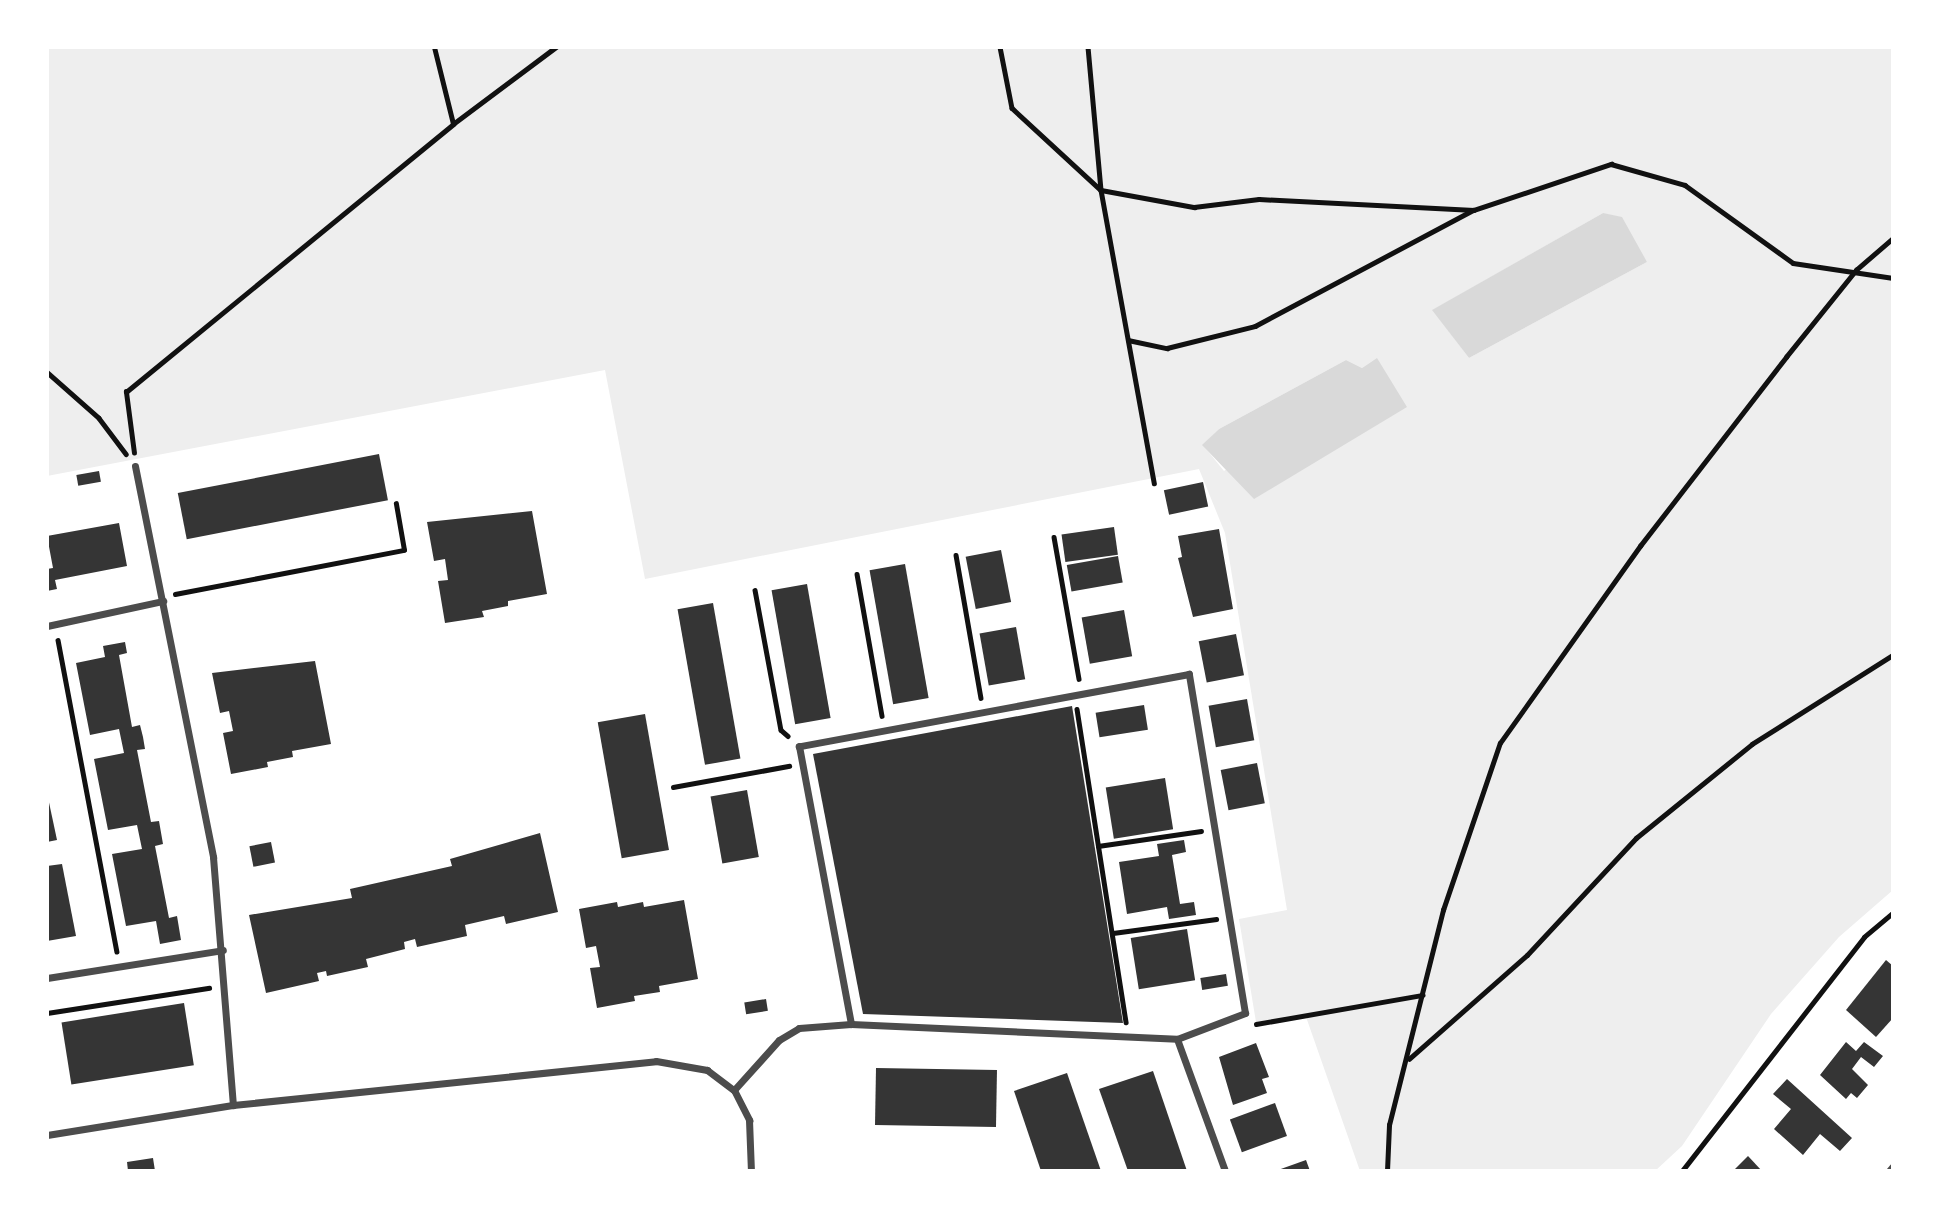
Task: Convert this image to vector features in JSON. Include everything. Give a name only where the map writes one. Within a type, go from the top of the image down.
[{"type":"street","points":[[135,466],[213,857],[226,986],[233,1105]]},
{"type":"street","points":[[51,625],[163,601]]},
{"type":"street","points":[[734,1090],[785,1034],[851,1024],[1177,1039],[1245,1013],[1189,674],[799,746],[851,1024]]},
{"type":"street","points":[[47,978],[223,950]]},
{"type":"street","points":[[1177,1039],[1225,1171]]},
{"type":"street","points":[[47,1135],[233,1105],[656,1061],[706,1070],[734,1090],[748,1120],[751,1171]]},
{"type":"street","points":[[1889,1171],[1893,1166]]},
{"type":"path","points":[[434,47],[453,124]]},
{"type":"path","points":[[135,466],[126,392],[453,124],[556,47]]},
{"type":"path","points":[[1000,47],[1012,108],[1101,190],[1194,207],[1259,199],[1474,210]]},
{"type":"path","points":[[1088,47],[1101,190],[1154,484]]},
{"type":"path","points":[[1128,340],[1167,348],[1255,326],[1474,210],[1611,164],[1685,185],[1793,263],[1856,270],[1893,278]]},
{"type":"path","points":[[1387,1171],[1388,1125],[1408,1060],[1443,910],[1500,743],[1640,546],[1856,270],[1893,238]]},
{"type":"path","points":[[47,372],[99,418],[135,466]]},
{"type":"path","points":[[163,601],[177,593],[404,550],[396,504]]},
{"type":"path","points":[[1054,537],[1098,846],[1129,1036]]},
{"type":"path","points":[[956,555],[984,712]]},
{"type":"path","points":[[857,574],[885,730]]},
{"type":"path","points":[[755,590],[781,730],[799,746]]},
{"type":"path","points":[[51,625],[120,965]]},
{"type":"path","points":[[1408,1060],[1527,955],[1636,838],[1752,744],[1893,655]]},
{"type":"path","points":[[673,788],[803,764]]},
{"type":"path","points":[[1098,846],[1214,829]]},
{"type":"path","points":[[1682,1171],[1864,937],[1893,913]]},
{"type":"path","points":[[1113,933],[1230,917]]},
{"type":"path","points":[[47,1013],[226,986]]},
{"type":"path","points":[[1245,1013],[1257,1025],[1423,995]]},
{"type":"shaded area","points":[[47,47],[1893,47],[1893,890],[1839,937],[1771,1014],[1682,1146],[1655,1171],[1360,1171],[1305,1014],[1256,1022],[1239,919],[1287,910],[1225,533],[1199,469],[645,579],[605,370],[47,476]],"holes":[[[1603,213],[1647,262],[1469,358],[1433,310]],[[1377,358],[1224,471],[1203,445],[1219,429],[1346,360],[1362,368]]]},
{"type":"shaded area","points":[[1603,213],[1622,217],[1647,262],[1469,358],[1432,310]]},
{"type":"shaded area","points":[[1377,358],[1407,407],[1254,499],[1202,445],[1219,429],[1346,360],[1362,368]]},
{"type":"building","points":[[379,454],[388,500],[187,539],[178,493]]},
{"type":"building","points":[[99,471],[101,482],[78,486],[76,475]]},
{"type":"building","points":[[1203,482],[1208,506],[1169,515],[1164,490]]},
{"type":"building","points":[[532,511],[547,594],[508,601],[508,606],[482,611],[484,617],[445,623],[438,581],[448,580],[445,559],[434,561],[427,522]]},
{"type":"building","points":[[119,523],[127,566],[55,580],[57,589],[47,591],[47,569],[53,568],[47,536]]},
{"type":"building","points":[[1114,527],[1118,555],[1065,562],[1062,534]]},
{"type":"building","points":[[1219,529],[1233,609],[1193,617],[1178,558],[1182,557],[1178,536]]},
{"type":"building","points":[[1001,550],[1011,602],[976,609],[966,557]]},
{"type":"building","points":[[1118,556],[1123,583],[1071,592],[1067,565]]},
{"type":"building","points":[[905,564],[929,698],[893,704],[870,570]]},
{"type":"building","points":[[807,584],[831,718],[795,724],[772,590]]},
{"type":"building","points":[[713,603],[740,759],[705,765],[678,609]]},
{"type":"building","points":[[1124,610],[1132,656],[1090,664],[1082,617]]},
{"type":"building","points":[[1016,627],[1025,679],[989,686],[980,633]]},
{"type":"building","points":[[1236,634],[1244,675],[1207,682],[1199,641]]},
{"type":"building","points":[[125,642],[127,653],[119,655],[132,727],[140,725],[143,737],[145,749],[137,750],[151,822],[159,821],[163,844],[155,846],[169,918],[177,916],[181,940],[160,944],[156,921],[126,926],[112,854],[142,849],[137,825],[108,830],[94,759],[124,753],[119,729],[90,735],[76,663],[105,657],[103,646]]},
{"type":"building","points":[[315,661],[331,744],[292,751],[293,757],[267,762],[268,767],[231,774],[223,733],[233,731],[229,711],[220,713],[212,673]]},
{"type":"building","points":[[1247,699],[1254,740],[1216,747],[1209,706]]},
{"type":"building","points":[[1144,705],[1148,730],[1100,737],[1096,713]]},
{"type":"building","points":[[1072,706],[1123,1023],[863,1014],[813,754]]},
{"type":"building","points":[[645,714],[669,850],[622,858],[598,722]]},
{"type":"building","points":[[1257,763],[1265,803],[1229,810],[1221,770]]},
{"type":"building","points":[[1165,778],[1173,829],[1114,839],[1106,787]]},
{"type":"building","points":[[747,790],[759,857],[722,863],[711,796]]},
{"type":"building","points":[[47,793],[57,840],[47,842]]},
{"type":"building","points":[[540,833],[558,912],[506,924],[504,916],[465,925],[467,936],[417,947],[415,939],[404,942],[405,949],[366,959],[368,967],[327,976],[326,971],[317,973],[319,981],[266,993],[249,915],[352,898],[350,889],[452,866],[450,859]]},
{"type":"building","points":[[1184,840],[1186,852],[1172,855],[1180,904],[1194,902],[1196,915],[1169,919],[1167,907],[1127,914],[1119,862],[1159,856],[1157,844]]},
{"type":"building","points":[[271,842],[275,863],[253,867],[249,846]]},
{"type":"building","points":[[62,864],[76,936],[47,941],[47,866]]},
{"type":"building","points":[[684,900],[698,979],[659,986],[660,992],[634,996],[635,1001],[597,1008],[590,968],[600,967],[596,946],[586,948],[579,909],[617,902],[618,907],[643,902],[644,907]]},
{"type":"building","points":[[1187,929],[1195,980],[1139,989],[1131,938]]},
{"type":"building","points":[[1886,960],[1893,966],[1893,1018],[1876,1037],[1846,1010]]},
{"type":"building","points":[[1226,974],[1228,986],[1202,990],[1200,978]]},
{"type":"building","points":[[766,999],[768,1011],[746,1014],[744,1002]]},
{"type":"building","points":[[184,1003],[194,1065],[71,1085],[62,1022]]},
{"type":"building","points":[[1846,1042],[1856,1051],[1864,1042],[1883,1056],[1874,1067],[1861,1057],[1852,1069],[1868,1085],[1857,1098],[1851,1093],[1846,1099],[1820,1075]]},
{"type":"building","points":[[1256,1043],[1269,1077],[1262,1079],[1267,1093],[1233,1105],[1219,1057]]},
{"type":"building","points":[[876,1068],[997,1070],[996,1127],[875,1125]]},
{"type":"building","points":[[1153,1071],[1187,1171],[1128,1171],[1099,1089]]},
{"type":"building","points":[[1067,1073],[1101,1171],[1041,1171],[1014,1091]]},
{"type":"building","points":[[1787,1079],[1852,1138],[1840,1151],[1820,1134],[1803,1155],[1774,1129],[1791,1109],[1773,1094]]},
{"type":"building","points":[[1275,1103],[1287,1136],[1242,1152],[1230,1119]]},
{"type":"building","points":[[1748,1156],[1762,1171],[1733,1171]]},
{"type":"building","points":[[153,1158],[155,1171],[128,1171],[127,1162]]},
{"type":"building","points":[[1306,1160],[1310,1171],[1278,1171],[1278,1170]]}]
